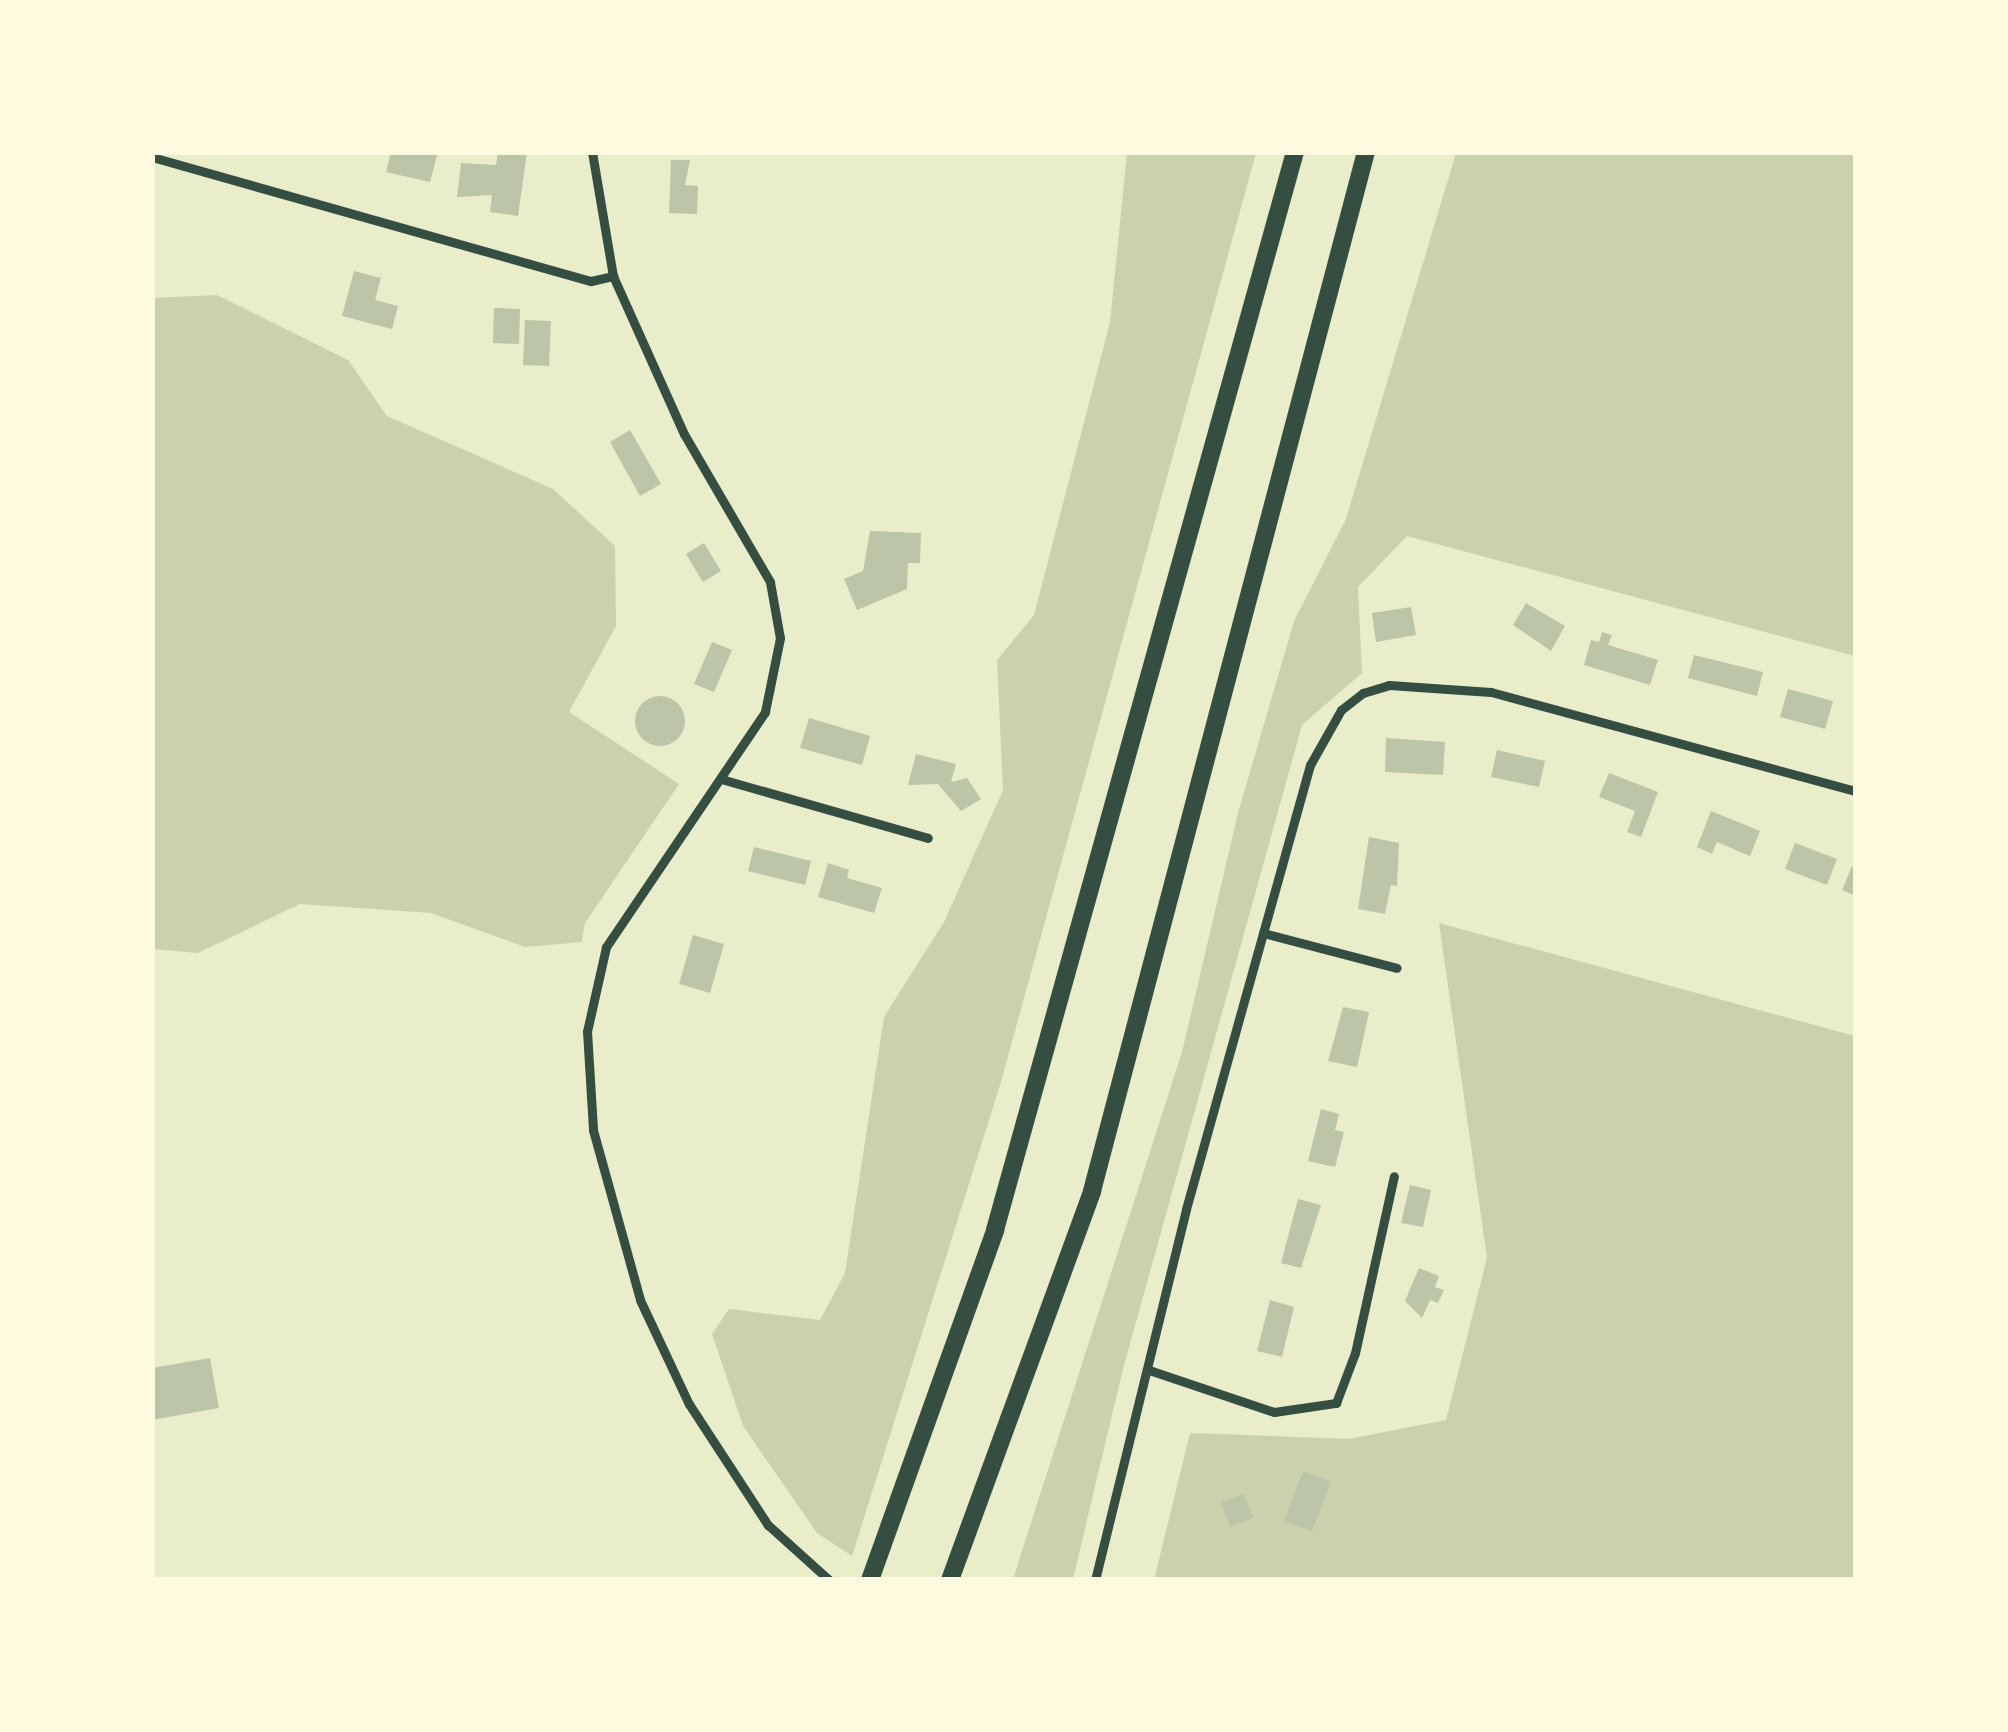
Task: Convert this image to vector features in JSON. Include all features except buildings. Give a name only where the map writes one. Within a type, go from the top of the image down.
[{"type":"highway","points":[[870,1580],[995,1230],[1063,1002],[1295,152]]},
{"type":"highway","points":[[953,1573],[1092,1191],[1366,152]]},
{"type":"street","points":[[592,152],[613,276],[684,434],[770,582],[777,607],[775,683],[765,712],[606,947],[592,990],[588,1097],[640,1300],[660,1349],[727,1470],[768,1525],[830,1580]]},
{"type":"street","points":[[152,157],[591,281],[613,276]]},
{"type":"street","points":[[1095,1580],[1263,933],[1316,746],[1352,700],[1389,685],[1491,692],[1856,791]]},
{"type":"street","points":[[722,779],[928,838]]},
{"type":"street","points":[[1263,933],[1397,968]]},
{"type":"street","points":[[1149,1370],[1274,1412],[1336,1403],[1355,1353],[1394,1176]]},
{"type":"green space","points":[[1127,153],[1256,153],[1001,1082],[852,1556],[817,1533],[743,1426],[712,1334],[729,1309],[820,1320],[845,1273],[884,1017],[944,922],[1003,790],[997,660],[1034,615],[1110,322]]},
{"type":"green space","points":[[1456,153],[1855,153],[1855,656],[1407,536],[1358,587],[1362,673],[1302,725],[1123,1369],[1073,1579],[1013,1579],[1182,1052],[1238,813],[1294,621],[1346,519]]},
{"type":"green space","points":[[217,295],[348,360],[387,416],[553,489],[615,546],[616,626],[569,712],[679,784],[585,923],[582,942],[525,947],[431,913],[300,904],[198,953],[153,949],[153,298]]},
{"type":"green space","points":[[1439,923],[1855,1036],[1855,1579],[1154,1580],[1190,1433],[1349,1439],[1446,1420],[1487,1258]]}]
